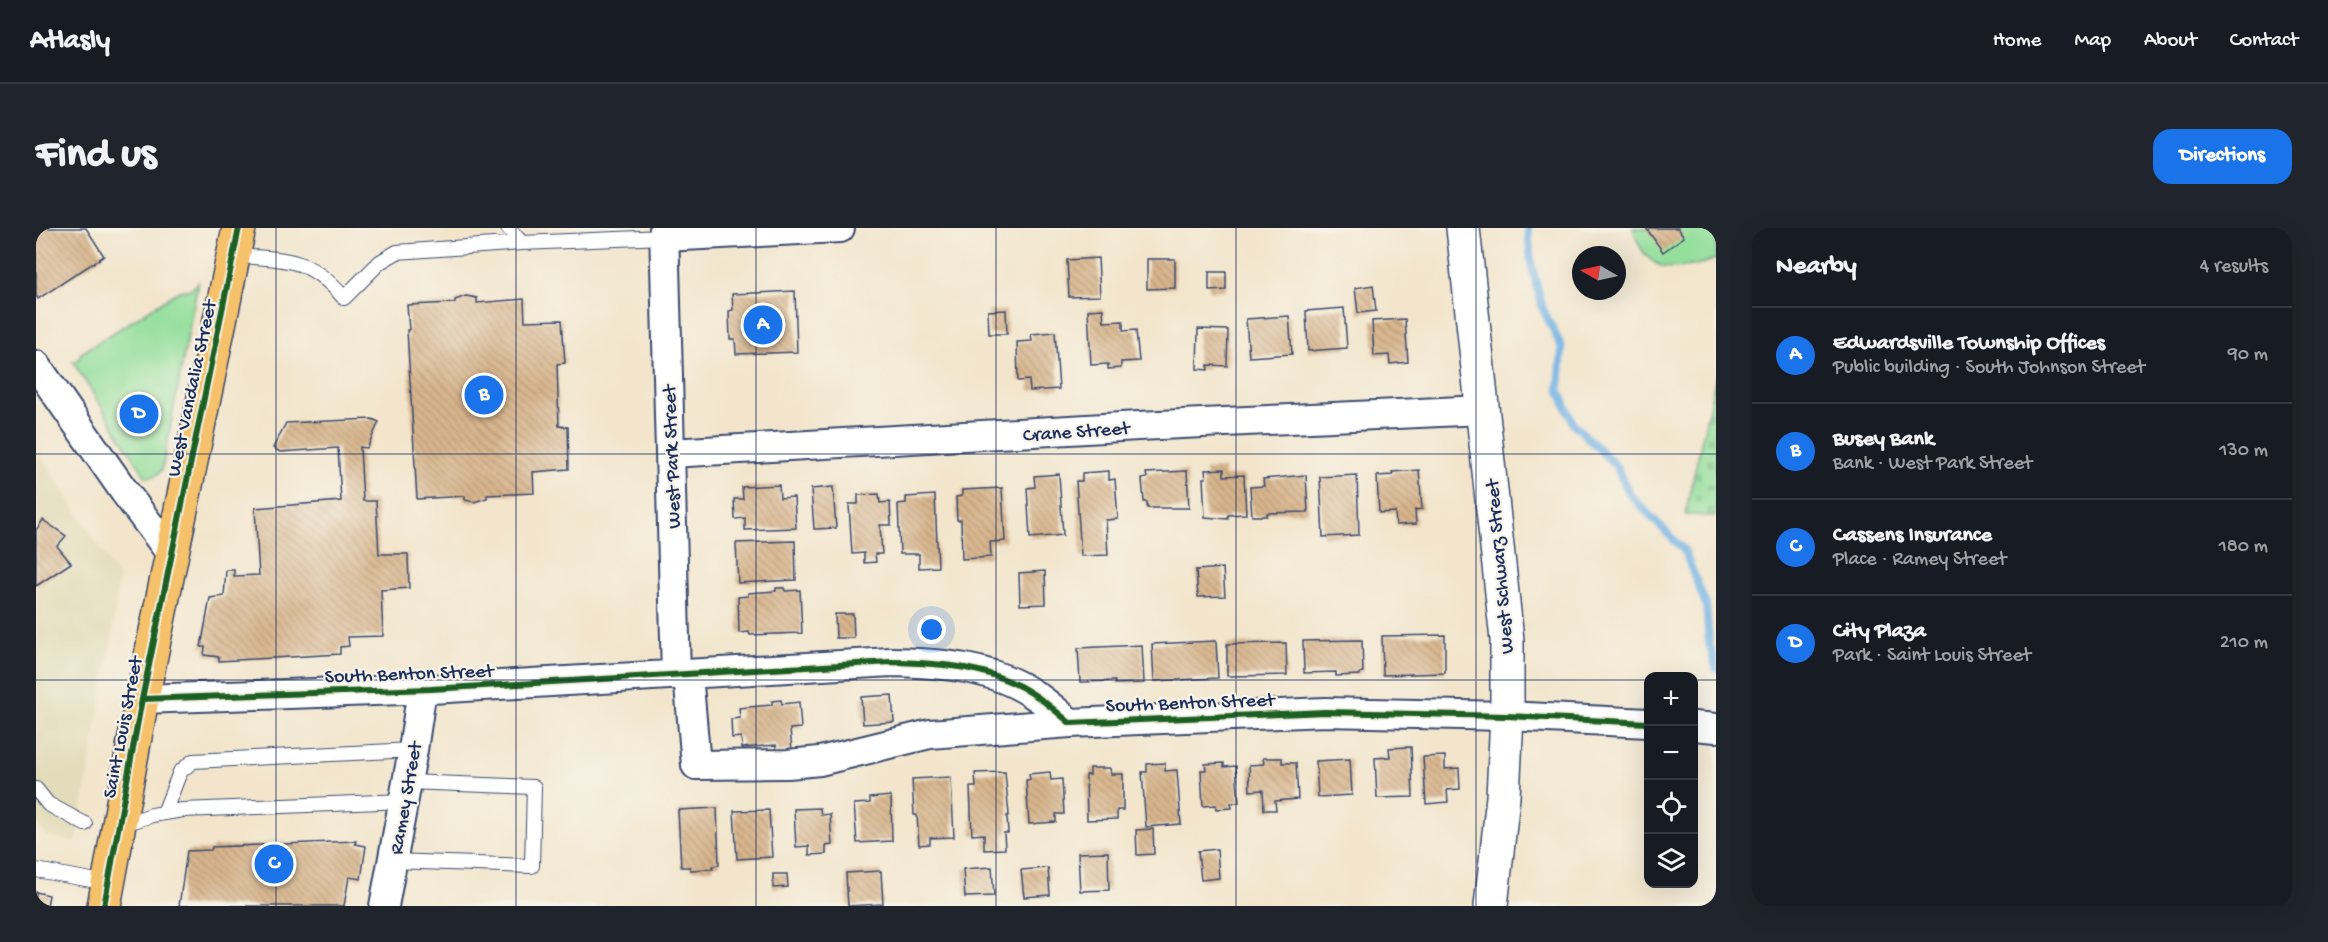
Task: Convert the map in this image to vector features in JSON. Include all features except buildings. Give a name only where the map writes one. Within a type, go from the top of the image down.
[{"type":"main road","name":"West Vandalia Street","points":[[172,555],[236,242]]},
{"type":"main road","name":"Saint Louis Street","points":[[106,895],[142,699],[172,555]]},
{"type":"street","points":[[664,233],[840,228]]},
{"type":"street","name":"West Schwarz Street","points":[[1463,228],[1507,640],[1507,716],[1503,797],[1491,906]]},
{"type":"street","name":"West Park Street","points":[[664,233],[670,453],[682,674]]},
{"type":"street","points":[[36,365],[172,555]]},
{"type":"street","name":"Crane Street","points":[[670,453],[1126,427],[1483,410]]},
{"type":"street","points":[[682,674],[891,662],[932,663],[971,669],[1006,679],[1034,694],[1070,723]]},
{"type":"street","name":"South Benton Street","points":[[142,699],[422,689],[682,674],[696,765],[777,765],[820,761],[930,734],[1070,723],[1325,712],[1507,716],[1644,723]]},
{"type":"street","name":"Ramey Street","points":[[384,906],[406,792],[422,689]]},
{"type":"street","points":[[1698,726],[1716,728]]},
{"type":"lane","points":[[508,228],[522,243]]},
{"type":"lane","points":[[236,242],[315,270],[344,298],[380,262],[397,252],[664,233]]},
{"type":"lane","points":[[164,813],[180,772],[193,761],[413,750]]},
{"type":"lane","points":[[119,825],[183,810],[406,792],[534,787],[532,866],[393,861]]},
{"type":"lane","points":[[36,789],[48,804],[85,824]]},
{"type":"lane","points":[[36,870],[106,895]]},
{"type":"shaded area","points":[[36,449],[119,578],[111,642],[76,842],[47,836],[36,823]]},
{"type":"green space","points":[[1633,228],[1716,228],[1716,259],[1688,267],[1664,267],[1654,263],[1646,255]]},
{"type":"green space","points":[[198,282],[162,470],[155,476],[146,477],[73,362],[80,358],[80,354],[179,291],[191,289]]},
{"type":"green space","points":[[1716,376],[1716,516],[1685,515]]},
{"type":"waterway","points":[[1528,228],[1531,263],[1543,309],[1562,348],[1559,389],[1573,423],[1616,466],[1630,495],[1684,550],[1706,605],[1709,643],[1716,669]]},
{"type":"cycle path","points":[[104,906],[142,699],[239,228]]},
{"type":"cycle path","points":[[142,699],[431,689],[891,662],[946,665],[1000,677],[1038,697],[1070,723],[1325,712],[1507,716],[1644,723]]},
{"type":"place","name":"Edwardsville Township Offices","points":[[763,325]]},
{"type":"place","name":"Busey Bank","points":[[484,395]]},
{"type":"place","name":"City Plaza","points":[[139,414]]},
{"type":"place","name":"Cassens Insurance","points":[[274,864]]}]
